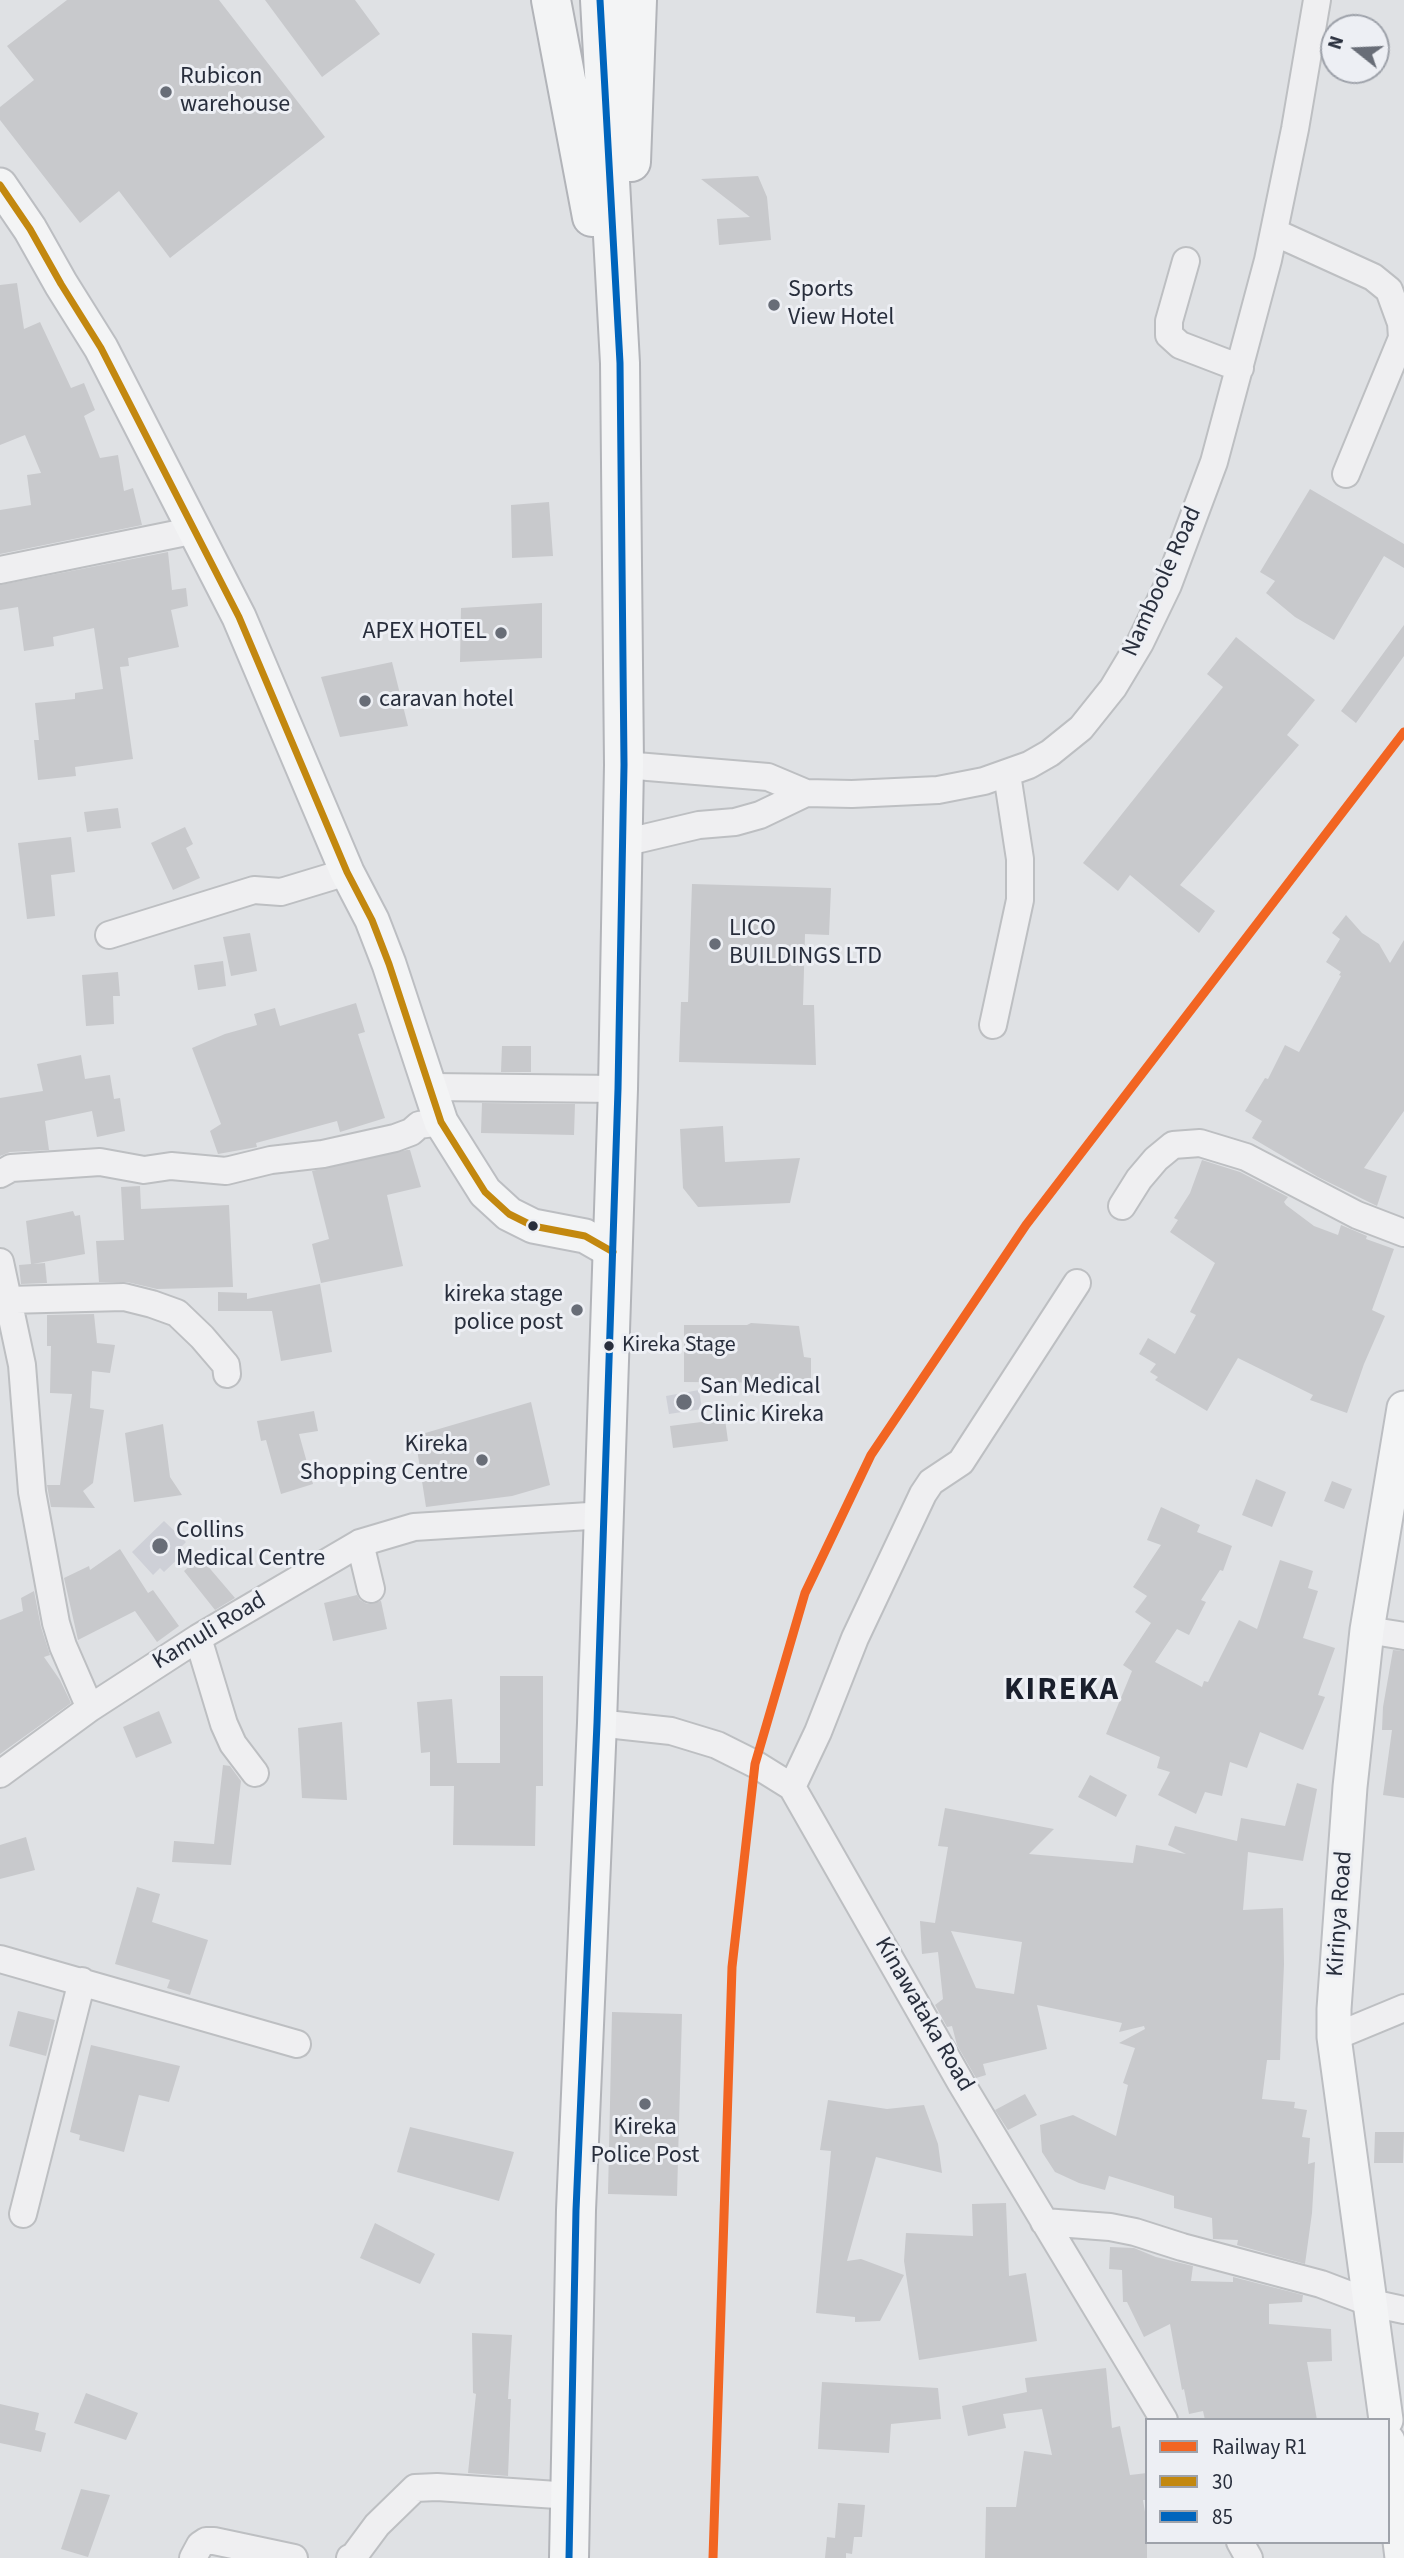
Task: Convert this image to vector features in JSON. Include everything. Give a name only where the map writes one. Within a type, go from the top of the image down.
[{"type":"highway","points":[[551,0],[620,363]]},
{"type":"highway","points":[[569,2558],[576,2210],[605,1515],[618,1089],[624,765],[620,363],[600,0]]},
{"type":"highway","points":[[620,363],[637,0]]},
{"type":"main road","points":[[0,185],[30,229],[101,348],[239,617],[347,872],[372,920],[442,1122],[485,1192],[509,1213],[533,1226],[585,1236],[613,1252]]},
{"type":"main road","name":"Kirinya Road","points":[[1386,2418],[1334,2037],[1350,1787],[1367,1630],[1404,1408]]},
{"type":"main road","points":[[1390,2458],[1402,2558]]},
{"type":"street","name":"Namboole Road","points":[[624,765],[768,777],[806,793],[938,790],[1007,774],[1050,752],[1081,728],[1113,688],[1140,643],[1168,585],[1214,462],[1274,232],[1317,0]]},
{"type":"street","points":[[1274,232],[1373,276],[1389,290],[1401,323],[1402,338],[1346,474]]},
{"type":"street","points":[[1186,261],[1168,321],[1169,335],[1180,345],[1240,368]]},
{"type":"street","points":[[0,570],[196,530]]},
{"type":"street","points":[[993,1025],[1020,900],[1020,859],[1007,774]]},
{"type":"street","points":[[623,843],[699,825],[735,822],[761,815],[806,793]]},
{"type":"street","points":[[109,935],[254,890],[281,892],[347,872]]},
{"type":"street","points":[[431,1087],[618,1089]]},
{"type":"street","points":[[0,1174],[12,1168],[100,1162],[144,1170],[171,1166],[226,1171],[271,1160],[323,1154],[395,1138],[411,1132],[419,1125],[442,1122]]},
{"type":"street","points":[[1122,1206],[1147,1169],[1173,1145],[1200,1143],[1246,1157],[1357,1214],[1404,1233]]},
{"type":"street","points":[[0,1262],[22,1365],[33,1492],[56,1623],[90,1709]]},
{"type":"street","points":[[792,1787],[818,1732],[855,1638],[923,1494],[931,1482],[961,1462],[1077,1283]]},
{"type":"street","points":[[7,1300],[124,1297],[152,1304],[177,1313],[186,1321],[226,1365],[227,1374]]},
{"type":"street","name":"Kamuli Road","points":[[0,1774],[90,1709],[198,1638],[359,1544],[414,1527],[605,1515]]},
{"type":"street","points":[[359,1544],[371,1589]]},
{"type":"street","points":[[1367,1630],[1404,1636]]},
{"type":"street","points":[[198,1638],[224,1724],[233,1744],[256,1773]]},
{"type":"street","name":"Kinawataka Road","points":[[597,1723],[671,1731],[717,1745],[792,1787],[961,2084],[1163,2418]]},
{"type":"street","points":[[0,1959],[297,2044]]},
{"type":"street","points":[[23,2214],[82,1982]]},
{"type":"street","points":[[1334,2037],[1404,2008]]},
{"type":"street","points":[[1044,2222],[1110,2227],[1135,2232],[1321,2284],[1371,2303],[1404,2310]]},
{"type":"street","points":[[350,2558],[377,2525],[415,2488],[437,2487],[572,2496]]},
{"type":"street","points":[[193,2558],[200,2545],[206,2541],[294,2558]]},
{"type":"shaded area","name":"San Medical Clinic Kireka","points":[[699,1390],[702,1409],[669,1414],[666,1396]]},
{"type":"shaded area","name":"Collins Medical Centre","points":[[164,1521],[186,1542],[179,1549],[183,1554],[164,1572],[160,1568],[153,1575],[132,1552]]},
{"type":"building","name":"Rubicon warehouse","points":[[67,0],[219,0],[325,137],[170,258],[119,191],[80,223],[0,120],[0,107],[34,80],[7,46]]},
{"type":"building","points":[[265,0],[355,0],[380,34],[322,77]]},
{"type":"building","points":[[758,176],[767,197],[771,240],[719,245],[717,219],[750,217],[701,179]]},
{"type":"building","points":[[17,283],[24,329],[40,322],[71,388],[84,383],[95,410],[84,416],[100,458],[118,455],[124,491],[133,488],[142,525],[0,554],[0,510],[31,505],[27,475],[41,473],[25,435],[0,445],[0,285]]},
{"type":"building","points":[[1310,489],[1404,544],[1404,568],[1384,556],[1334,640],[1295,617],[1266,593],[1275,581],[1260,572]]},
{"type":"building","points":[[549,502],[553,556],[512,558],[511,505]]},
{"type":"building","points":[[168,552],[172,590],[186,588],[188,606],[171,610],[179,647],[128,658],[129,666],[120,667],[133,759],[75,767],[76,776],[38,780],[34,740],[39,740],[35,703],[75,699],[75,693],[103,689],[94,628],[53,637],[54,646],[24,651],[18,607],[0,610],[0,585]]},
{"type":"building","name":"APEX HOTEL","points":[[542,603],[542,658],[460,662],[461,608]]},
{"type":"building","points":[[1404,625],[1404,656],[1356,723],[1341,711]]},
{"type":"building","points":[[1236,637],[1315,700],[1287,735],[1299,745],[1180,885],[1215,911],[1199,933],[1130,875],[1118,891],[1083,863],[1223,687],[1207,674]]},
{"type":"building","name":"caravan hotel","points":[[392,662],[408,726],[340,737],[321,677]]},
{"type":"building","points":[[118,808],[121,828],[87,832],[84,812]]},
{"type":"building","points":[[185,827],[193,844],[186,848],[200,878],[173,890],[151,843]]},
{"type":"building","points":[[71,837],[75,872],[51,875],[55,916],[27,919],[18,843]]},
{"type":"building","points":[[692,884],[831,888],[829,935],[805,934],[803,1005],[814,1005],[816,1065],[679,1062],[681,1002],[688,1002]]},
{"type":"building","points":[[1346,915],[1362,933],[1379,944],[1390,963],[1404,940],[1404,1111],[1364,1168],[1387,1176],[1377,1206],[1318,1177],[1252,1138],[1262,1121],[1245,1111],[1265,1078],[1268,1079],[1285,1045],[1299,1052],[1341,976],[1341,972],[1326,962],[1340,939],[1332,933]]},
{"type":"building","points":[[250,933],[257,971],[231,976],[223,937]]},
{"type":"building","points":[[223,961],[226,986],[198,990],[194,965]]},
{"type":"building","points":[[118,972],[120,996],[113,996],[114,1024],[86,1026],[82,975]]},
{"type":"building","points":[[356,1003],[365,1032],[358,1034],[385,1118],[340,1132],[337,1121],[256,1143],[257,1147],[218,1154],[210,1131],[221,1124],[192,1048],[225,1034],[257,1025],[254,1014],[275,1008],[280,1026]]},
{"type":"building","points":[[502,1046],[531,1046],[531,1072],[501,1072]]},
{"type":"building","points":[[81,1055],[85,1079],[110,1075],[114,1099],[120,1098],[125,1131],[97,1137],[92,1111],[45,1121],[49,1150],[10,1152],[0,1156],[0,1098],[43,1091],[37,1064]]},
{"type":"building","points":[[482,1103],[575,1104],[574,1135],[481,1133]]},
{"type":"building","points":[[723,1126],[725,1162],[800,1158],[790,1203],[698,1207],[683,1188],[680,1129]]},
{"type":"building","points":[[410,1150],[421,1187],[387,1195],[403,1266],[321,1283],[312,1244],[329,1239],[312,1171]]},
{"type":"building","points":[[1202,1160],[1240,1172],[1288,1197],[1284,1202],[1286,1205],[1314,1226],[1338,1235],[1341,1225],[1367,1236],[1366,1239],[1394,1249],[1372,1310],[1385,1316],[1347,1413],[1310,1400],[1313,1395],[1238,1358],[1207,1411],[1155,1380],[1158,1377],[1150,1372],[1156,1364],[1139,1354],[1148,1338],[1175,1354],[1196,1315],[1190,1312],[1215,1263],[1170,1232],[1178,1220],[1174,1218],[1190,1193]]},
{"type":"building","points":[[140,1186],[141,1209],[229,1205],[233,1287],[157,1289],[127,1282],[99,1282],[96,1241],[124,1240],[121,1187]]},
{"type":"building","points":[[73,1211],[75,1216],[80,1215],[85,1254],[33,1264],[45,1263],[47,1283],[21,1284],[19,1265],[31,1264],[26,1221]]},
{"type":"building","points":[[320,1284],[332,1352],[281,1361],[272,1311],[218,1311],[218,1292],[247,1293],[247,1299]]},
{"type":"building","points":[[94,1314],[97,1343],[115,1345],[110,1373],[92,1371],[90,1408],[104,1410],[93,1483],[83,1491],[95,1508],[51,1507],[47,1485],[60,1485],[72,1394],[50,1393],[51,1346],[47,1346],[47,1315]]},
{"type":"building","points":[[751,1323],[799,1326],[804,1357],[811,1358],[811,1383],[684,1382],[684,1325]]},
{"type":"building","name":"Kireka Shopping Centre","points":[[531,1402],[550,1485],[512,1496],[426,1507],[415,1436]]},
{"type":"building","points":[[314,1411],[318,1431],[299,1434],[313,1484],[281,1494],[266,1440],[261,1441],[257,1421]]},
{"type":"building","points":[[725,1419],[728,1441],[673,1448],[670,1426]]},
{"type":"building","points":[[163,1424],[170,1477],[182,1495],[134,1502],[125,1433]]},
{"type":"building","points":[[1256,1479],[1286,1492],[1272,1527],[1242,1515]]},
{"type":"building","points":[[1332,1481],[1352,1489],[1344,1509],[1324,1501]]},
{"type":"building","points":[[1161,1507],[1200,1525],[1197,1532],[1232,1546],[1223,1571],[1220,1570],[1201,1600],[1206,1602],[1189,1635],[1177,1629],[1155,1662],[1202,1687],[1204,1681],[1208,1682],[1239,1620],[1257,1629],[1280,1560],[1313,1571],[1308,1588],[1318,1591],[1303,1638],[1335,1648],[1318,1695],[1325,1697],[1303,1750],[1260,1732],[1247,1768],[1230,1762],[1222,1796],[1205,1792],[1196,1814],[1158,1795],[1170,1772],[1157,1768],[1160,1757],[1106,1734],[1132,1671],[1123,1665],[1151,1623],[1135,1612],[1147,1596],[1133,1587],[1161,1545],[1147,1540]]},
{"type":"building","points":[[120,1549],[148,1593],[153,1590],[179,1626],[157,1642],[135,1611],[78,1640],[64,1578],[89,1566],[90,1570]]},
{"type":"building","points":[[200,1557],[235,1598],[215,1610],[184,1571]]},
{"type":"building","points":[[34,1591],[50,1655],[44,1657],[60,1680],[71,1703],[0,1754],[0,1620],[23,1611],[21,1598]]},
{"type":"building","points":[[357,1595],[367,1604],[381,1601],[387,1629],[333,1641],[324,1603]]},
{"type":"building","points":[[1393,1650],[1404,1651],[1404,1798],[1383,1795],[1392,1730],[1382,1730],[1383,1707]]},
{"type":"building","points":[[500,1676],[543,1676],[543,1786],[536,1786],[535,1846],[453,1845],[454,1786],[430,1786],[430,1752],[421,1753],[417,1702],[452,1699],[457,1763],[500,1763]]},
{"type":"building","points":[[159,1711],[172,1743],[136,1758],[123,1727]]},
{"type":"building","points":[[342,1722],[347,1800],[302,1798],[298,1728]]},
{"type":"building","points":[[223,1765],[230,1766],[241,1781],[231,1865],[172,1862],[174,1841],[214,1844]]},
{"type":"building","points":[[1090,1775],[1127,1795],[1116,1817],[1078,1797]]},
{"type":"building","points":[[1297,1783],[1317,1789],[1303,1861],[1248,1852],[1243,1910],[1283,1908],[1284,1964],[1280,2060],[1267,2060],[1262,2099],[1295,2102],[1294,2108],[1307,2110],[1302,2137],[1310,2138],[1308,2164],[1315,2162],[1305,2264],[1237,2245],[1238,2240],[1213,2239],[1212,2218],[1174,2208],[1174,2196],[1109,2176],[1105,2190],[1079,2183],[1055,2172],[1042,2152],[1040,2125],[1073,2115],[1116,2136],[1128,2085],[1123,2083],[1135,2048],[1119,2043],[1145,2029],[1144,2026],[1119,2032],[1122,2023],[1037,2005],[1047,2049],[983,2064],[986,2075],[976,2078],[957,2045],[952,2026],[947,2027],[935,2005],[943,1999],[938,1952],[922,1954],[920,1921],[935,1923],[948,1847],[938,1846],[945,1808],[1054,1829],[1029,1854],[1133,1863],[1136,1845],[1186,1854],[1168,1845],[1175,1826],[1237,1841],[1241,1818],[1285,1826]],"holes":[[[951,1931],[1022,1942],[1014,1994],[976,1988]]]},
{"type":"building","points":[[26,1837],[35,1870],[0,1879],[0,1845]]},
{"type":"building","points":[[137,1887],[160,1894],[152,1922],[208,1940],[190,1995],[167,1988],[170,1980],[115,1964]]},
{"type":"building","points":[[18,2011],[55,2020],[46,2056],[9,2046]]},
{"type":"building","name":"Kireka Police Post","points":[[612,2012],[682,2014],[677,2196],[608,2194]]},
{"type":"building","points":[[91,2045],[180,2066],[169,2102],[139,2095],[124,2152],[79,2140],[80,2135],[70,2132]]},
{"type":"building","points":[[1025,2094],[1037,2115],[1008,2130],[995,2110]]},
{"type":"building","points":[[828,2100],[887,2109],[924,2105],[938,2144],[942,2173],[876,2157],[847,2261],[861,2259],[904,2275],[880,2321],[855,2322],[855,2317],[816,2313],[831,2151],[820,2150]]},
{"type":"building","points":[[410,2127],[514,2152],[499,2201],[397,2172]]},
{"type":"building","points":[[1375,2132],[1404,2132],[1403,2163],[1374,2163]]},
{"type":"building","points":[[1006,2203],[1009,2276],[1026,2273],[1037,2341],[919,2360],[904,2261],[906,2233],[973,2236],[972,2204]]},
{"type":"building","points":[[375,2223],[435,2254],[420,2284],[360,2258]]},
{"type":"building","points":[[1110,2247],[1134,2248],[1156,2257],[1193,2266],[1191,2281],[1233,2282],[1233,2277],[1303,2295],[1302,2302],[1269,2304],[1269,2324],[1331,2329],[1332,2361],[1307,2362],[1317,2418],[1205,2418],[1203,2411],[1189,2414],[1170,2324],[1144,2337],[1127,2302],[1123,2302],[1122,2270],[1109,2269]]},
{"type":"building","points":[[472,2333],[512,2335],[508,2399],[511,2399],[508,2476],[468,2473],[476,2394],[473,2393]]},
{"type":"building","points":[[1106,2368],[1112,2428],[1120,2426],[1130,2475],[1145,2473],[1143,2500],[1147,2558],[985,2558],[986,2507],[1016,2507],[1024,2451],[1052,2455],[1042,2409],[1003,2414],[1006,2428],[968,2436],[962,2406],[1027,2392],[1025,2378]]},
{"type":"building","points":[[822,2382],[938,2388],[941,2419],[891,2424],[889,2453],[818,2449]]},
{"type":"building","points":[[86,2393],[138,2413],[126,2440],[74,2423]]},
{"type":"building","points":[[0,2404],[39,2413],[35,2430],[46,2433],[41,2452],[0,2443]]},
{"type":"building","points":[[81,2489],[110,2495],[88,2557],[61,2549]]},
{"type":"building","points":[[838,2503],[865,2505],[862,2537],[854,2537],[852,2554],[846,2553],[846,2558],[825,2558],[827,2537],[835,2538]]},
{"type":"rail line","name":"R1","points":[[713,2558],[732,1967],[755,1764],[805,1593],[871,1455],[1026,1225],[1404,732]]},
{"type":"transit line","name":"85","points":[[569,2558],[576,2210],[597,1723],[618,1089],[624,765],[620,363],[600,0]]},
{"type":"transit line","name":"30","points":[[0,185],[30,229],[101,348],[239,617],[347,872],[372,920],[441,1122],[485,1192],[509,1214],[533,1226],[585,1236],[613,1252]]},
{"type":"place","name":"Rubicon warehouse","points":[[166,92]]},
{"type":"place","name":"Sports View Hotel","points":[[774,305]]},
{"type":"place","name":"APEX HOTEL","points":[[501,633]]},
{"type":"place","name":"caravan hotel","points":[[365,701]]},
{"type":"place","name":"LICO BUILDINGS LTD","points":[[715,944]]},
{"type":"place","name":"kireka stage police post","points":[[577,1310]]},
{"type":"place","name":"Kireka Stage","points":[[609,1346]]},
{"type":"place","name":"San Medical Clinic Kireka","points":[[684,1402]]},
{"type":"place","name":"Kireka Shopping Centre","points":[[482,1460]]},
{"type":"place","name":"Collins Medical Centre","points":[[160,1546]]},
{"type":"place","name":"Kireka Police Post","points":[[645,2104]]},
{"type":"district","name":"KIREKA","points":[[1062,1692]]}]
